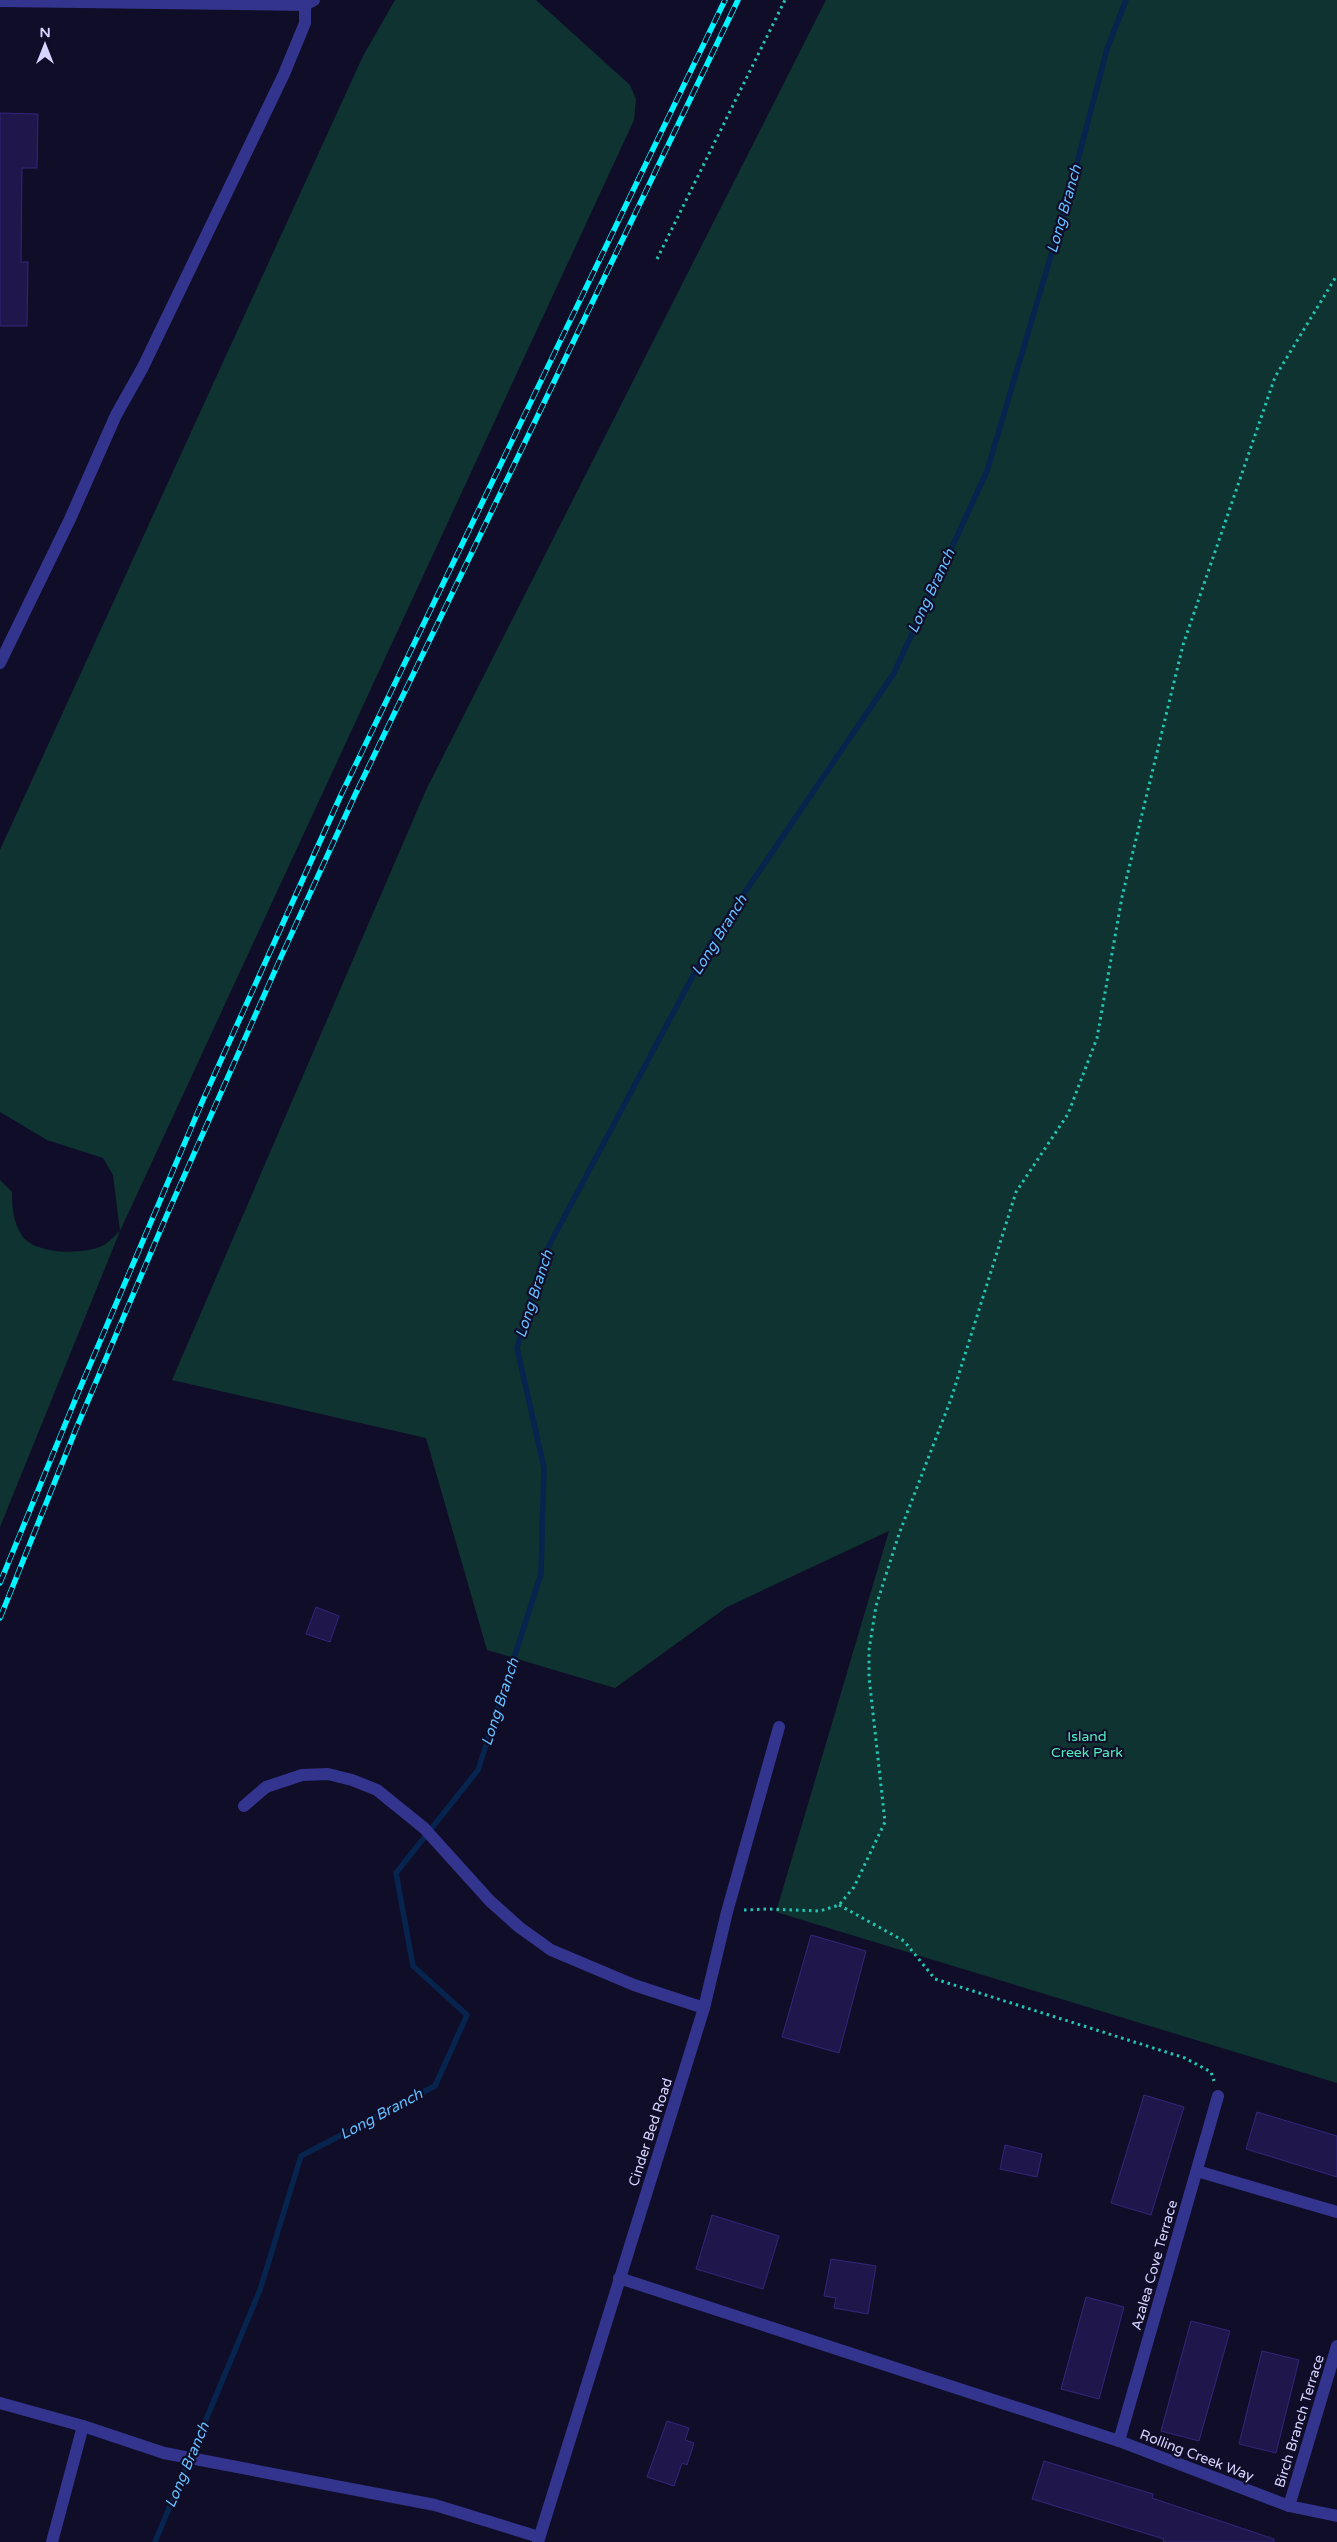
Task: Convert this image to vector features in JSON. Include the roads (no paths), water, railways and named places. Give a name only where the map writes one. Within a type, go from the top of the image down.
[{"type":"street","points":[[0,1],[310,2],[306,23],[284,74],[143,367],[116,415],[70,519],[0,663]]},
{"type":"street","name":"Cinder Bed Road","points":[[539,2540],[704,2008],[727,1912],[779,1727]]},
{"type":"street","points":[[244,1806],[266,1787],[302,1775],[328,1774],[352,1780],[377,1790],[424,1828],[490,1901],[519,1927],[551,1950],[634,1985],[704,2008]]},
{"type":"street","name":"Azalea Cove Terrace","points":[[1120,2442],[1218,2096]]},
{"type":"street","points":[[1197,2171],[1337,2212]]},
{"type":"street","name":"Rolling Creek Way","points":[[619,2278],[1120,2442],[1289,2506],[1337,2516]]},
{"type":"street","name":"Birch Branch Terrace","points":[[1289,2506],[1337,2346]]},
{"type":"street","points":[[0,2403],[83,2426],[164,2453],[435,2505],[539,2540]]},
{"type":"street","points":[[52,2542],[83,2426]]},
{"type":"waterway","name":"Long Branch","points":[[155,2542],[260,2290],[301,2156],[435,2086],[467,2015],[413,1966],[396,1873],[478,1770],[541,1574],[544,1468],[517,1348],[544,1255],[711,942],[894,673],[987,471],[1066,205],[1107,49],[1126,0]]},
{"type":"railway","points":[[0,1583],[78,1393],[203,1100],[341,795],[725,0]]},
{"type":"railway","points":[[0,1618],[76,1429],[166,1217],[281,957],[355,795],[738,0]]},
{"type":"park label","name":"Island Creek Park","points":[[1087,1744]]}]
